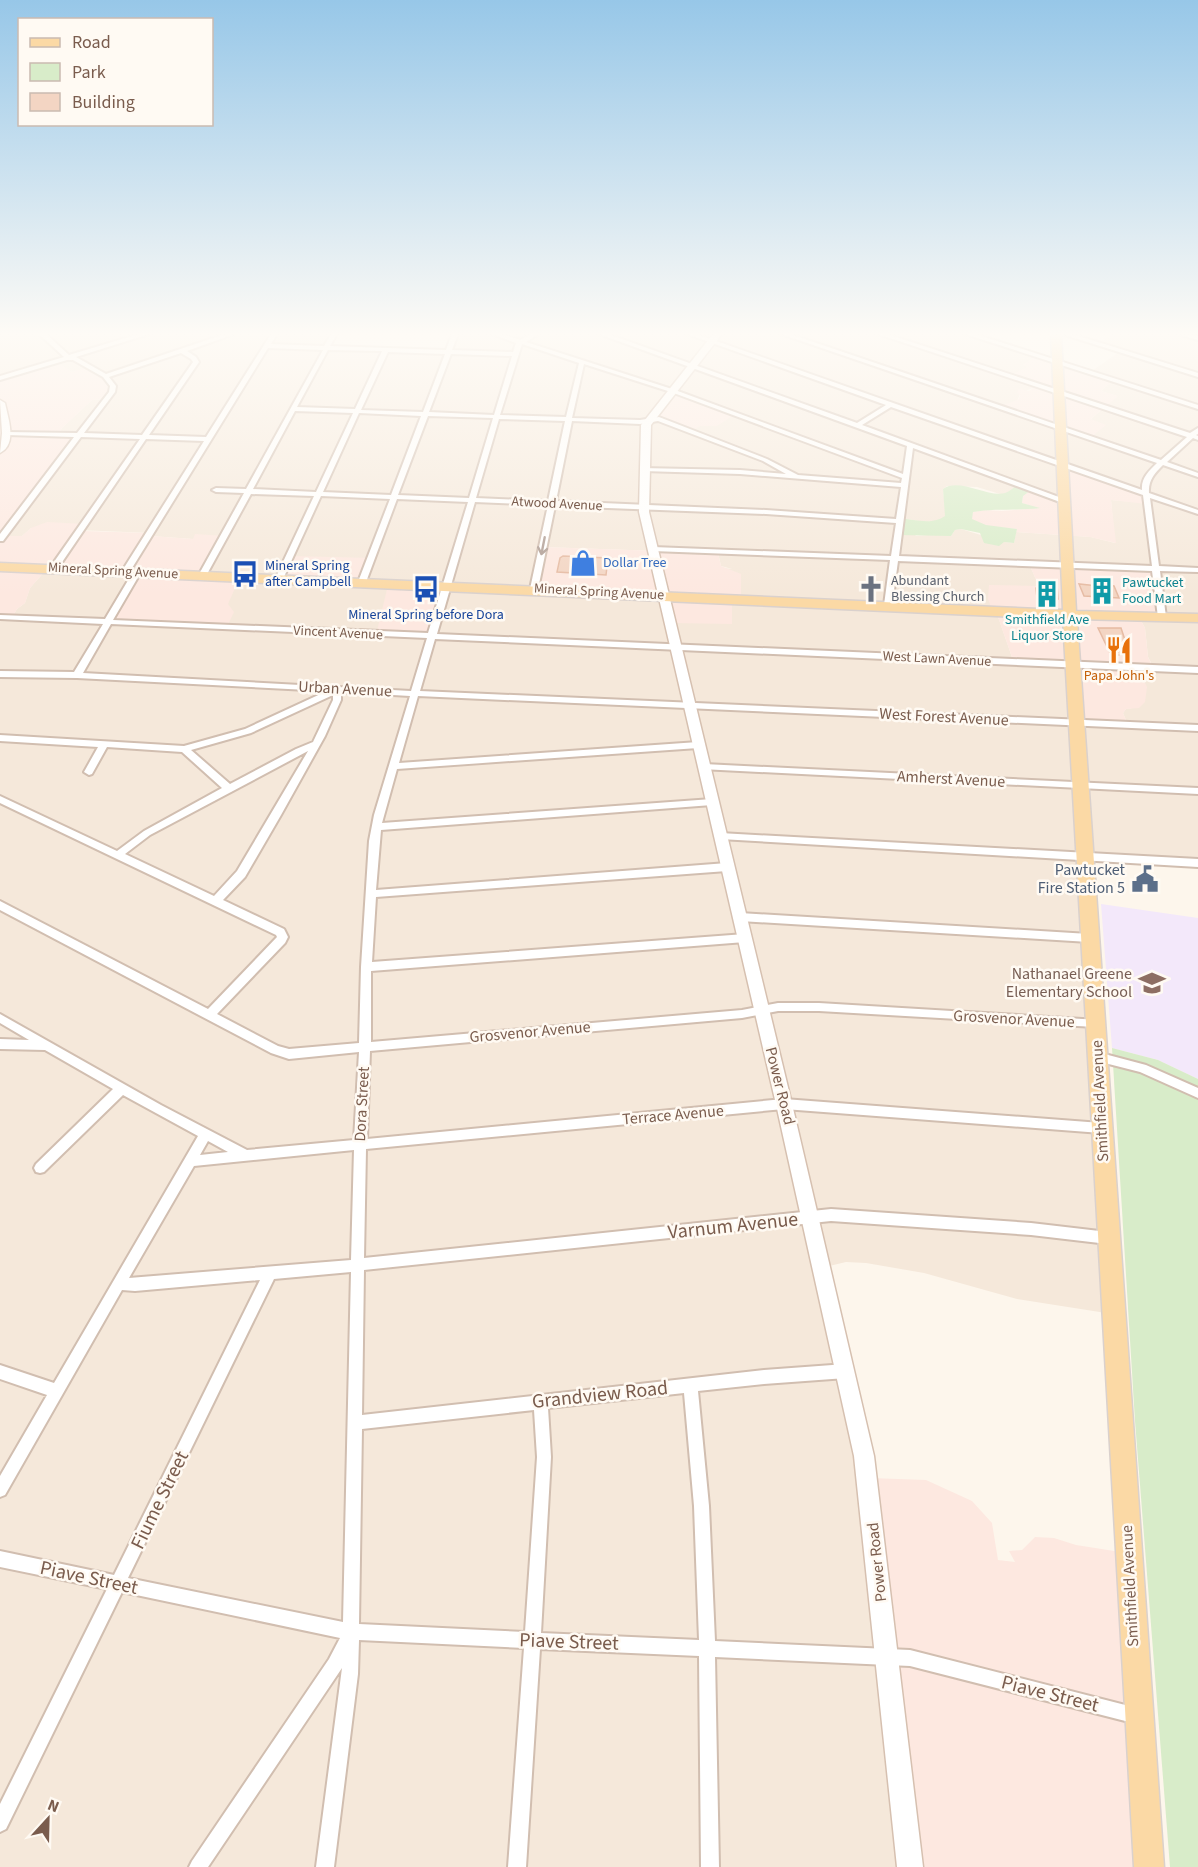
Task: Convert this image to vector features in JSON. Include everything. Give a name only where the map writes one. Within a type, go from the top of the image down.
[{"type":"main road","points":[[1,447],[7,433],[4,421]]},
{"type":"main road","name":"Power Road","points":[[650,421],[644,436],[643,507],[760,1010],[811,1218],[846,1371],[868,1482],[910,1867]]},
{"type":"main road","name":"Smithfield Avenue","points":[[1060,421],[1068,614],[1137,1716],[1149,1867]]},
{"type":"main road","name":"Mineral Spring Avenue","points":[[0,567],[1198,618]]},
{"type":"street","points":[[0,540],[91,421]]},
{"type":"street","points":[[53,569],[155,421]]},
{"type":"street","points":[[77,675],[109,622],[132,572],[220,421]]},
{"type":"street","points":[[202,576],[287,421]]},
{"type":"street","points":[[279,579],[352,421]]},
{"type":"street","points":[[362,582],[422,421]]},
{"type":"street","name":"Dora Street","points":[[325,1867],[347,1707],[351,1632],[360,1143],[366,967],[376,827],[495,421]]},
{"type":"street","points":[[534,589],[569,421]]},
{"type":"street","points":[[665,421],[775,464],[796,476]]},
{"type":"street","points":[[750,421],[904,481]]},
{"type":"street","points":[[843,421],[1063,500]]},
{"type":"street","points":[[857,426],[865,421]]},
{"type":"street","points":[[940,421],[1198,512]]},
{"type":"street","points":[[1040,421],[1198,475]]},
{"type":"street","points":[[1150,421],[1196,435]]},
{"type":"street","points":[[7,433],[209,439]]},
{"type":"street","points":[[1162,617],[1146,493],[1148,476],[1196,435]]},
{"type":"street","points":[[888,605],[910,445]]},
{"type":"street","points":[[643,469],[904,481]]},
{"type":"street","name":"Atwood Avenue","points":[[216,490],[898,520]]},
{"type":"street","points":[[653,549],[1198,570]]},
{"type":"street","name":"Vincent Avenue","points":[[0,617],[677,647]]},
{"type":"street","name":"West Lawn Avenue","points":[[677,647],[1198,670]]},
{"type":"street","name":"Urban Avenue","points":[[0,674],[77,675],[337,690],[690,706]]},
{"type":"street","points":[[0,738],[184,749],[248,730],[337,690],[338,700],[314,746],[241,874],[216,901]]},
{"type":"street","name":"West Forest Avenue","points":[[690,706],[1198,728]]},
{"type":"street","points":[[89,772],[104,744]]},
{"type":"street","points":[[393,766],[698,745]]},
{"type":"street","points":[[118,855],[147,833],[298,751],[314,746]]},
{"type":"street","points":[[184,749],[229,789]]},
{"type":"street","name":"Amherst Avenue","points":[[704,767],[1198,791]]},
{"type":"street","points":[[0,799],[280,932],[283,937],[210,1014]]},
{"type":"street","points":[[376,827],[712,802]]},
{"type":"street","points":[[720,836],[1198,863]]},
{"type":"street","points":[[372,894],[727,867]]},
{"type":"street","name":"Grosvenor Avenue","points":[[0,905],[282,1053],[778,1007],[819,1007],[1095,1023]]},
{"type":"street","points":[[740,917],[1089,938]]},
{"type":"street","points":[[366,967],[745,938]]},
{"type":"street","points":[[0,1018],[205,1135],[246,1155]]},
{"type":"street","points":[[0,1044],[46,1044]]},
{"type":"street","points":[[1097,1057],[1142,1068],[1198,1093]]},
{"type":"street","points":[[40,1168],[122,1088]]},
{"type":"street","name":"Terrace Avenue","points":[[189,1161],[784,1104],[1101,1128]]},
{"type":"street","points":[[0,1490],[205,1135]]},
{"type":"street","name":"Varnum Avenue","points":[[118,1284],[135,1286],[358,1265],[811,1218],[855,1216],[1030,1229],[1108,1238]]},
{"type":"street","name":"Fiume Street","points":[[0,1823],[270,1273]]},
{"type":"street","name":"Grandview Road","points":[[355,1423],[541,1401],[846,1371]]},
{"type":"street","points":[[0,1372],[56,1391]]},
{"type":"street","points":[[690,1386],[700,1460],[710,1867]]},
{"type":"street","points":[[516,1867],[544,1457],[541,1401]]},
{"type":"street","name":"Piave Street","points":[[0,1559],[351,1632],[910,1658],[1137,1716]]},
{"type":"street","points":[[198,1867],[335,1665],[351,1632]]},
{"type":"shaded area","points":[[0,421],[69,421],[58,434],[80,435],[4,536],[22,536],[31,528],[47,522],[84,524],[82,531],[150,533],[151,536],[193,539],[195,534],[224,536],[203,575],[239,579],[228,604],[234,612],[226,629],[108,623],[137,575],[46,570],[30,588],[25,603],[17,609],[11,619],[0,619]]},
{"type":"shaded area","points":[[69,421],[1092,421],[1106,425],[1094,421],[1198,421],[1198,863],[1092,858],[1106,1313],[1017,1299],[924,1273],[866,1263],[846,1262],[825,1267],[846,1375],[909,1867],[0,1867],[0,619],[11,619],[17,609],[25,603],[30,588],[46,570],[136,574],[227,604],[239,579],[207,577],[193,539],[150,536],[150,533],[31,528],[22,536],[4,536],[62,428]],"holes":[[[947,486],[977,487],[1000,494],[1064,500],[1147,495],[1147,503],[1111,500],[1115,543],[1091,537],[1016,532],[1014,543],[961,529],[955,530],[951,536],[940,534],[916,536],[901,518],[924,522],[939,521],[946,516],[943,489]],[[542,547],[718,553],[721,566],[732,569]],[[1030,566],[1139,617],[1145,628],[1148,657],[1154,668],[1139,669],[1139,707],[1126,709],[1123,713],[1128,725],[1070,666],[1014,663],[996,611],[1039,586]],[[446,588],[429,639],[378,636]]]},
{"type":"shaded area","points":[[663,421],[725,421],[717,426],[700,426],[690,432]]},
{"type":"shaded area","points":[[1041,421],[1096,421],[1106,425],[1090,438]]},
{"type":"shaded area","points":[[1063,466],[1146,494],[1147,504],[1111,500],[1116,543],[1090,537],[1016,532],[1017,529],[986,526],[971,519],[973,512],[984,510],[1038,508],[1022,503],[1023,496],[1031,490],[1062,501]]},
{"type":"shaded area","points":[[542,547],[718,553],[721,566],[741,574],[741,599],[732,600],[732,624],[671,623],[664,597],[535,590]]},
{"type":"shaded area","points":[[292,556],[371,558],[362,583],[283,580]]},
{"type":"shaded area","points":[[1030,566],[1153,569],[1163,616],[1139,617],[1145,628],[1148,657],[1154,669],[1139,670],[1147,687],[1145,702],[1139,708],[1126,709],[1123,713],[1128,725],[1082,724],[1072,667],[1014,663],[996,611],[992,610],[988,599],[989,585],[1039,586]]},
{"type":"shaded area","points":[[388,585],[445,587],[429,639],[376,635]]},
{"type":"shaded area","name":"Nathanael Greene Elementary School","points":[[1101,904],[1198,918],[1198,1079],[1158,1060],[1112,1048]]},
{"type":"shaded area","points":[[870,1478],[926,1480],[972,1501],[992,1523],[998,1560],[1015,1562],[1009,1551],[1022,1550],[1035,1537],[1054,1538],[1076,1545],[1127,1553],[1149,1867],[909,1867]]},
{"type":"green space","points":[[1017,485],[1031,490],[1023,496],[1022,503],[1040,508],[973,512],[972,519],[986,525],[1017,529],[1014,543],[1004,542],[999,546],[984,543],[980,533],[961,529],[955,530],[951,536],[898,535],[900,518],[929,521],[945,516],[943,489],[950,486],[965,486],[998,494]]},
{"type":"green space","points":[[1112,1048],[1158,1060],[1198,1079],[1198,1867],[1170,1867],[1135,1421]]},
{"type":"building","name":"Dollar Tree","points":[[563,556],[608,558],[606,575],[557,572],[560,558]]},
{"type":"building","name":"Pawtucket Food Mart","points":[[1097,583],[1114,586],[1119,598],[1084,596],[1079,584],[1098,586]]},
{"type":"building","name":"Smithfield Ave Liquor Store","points":[[1057,584],[1058,599],[1037,598],[1036,588]]},
{"type":"building","points":[[1098,628],[1121,628],[1130,655],[1111,655]]},
{"type":"place","name":"Dollar Tree","points":[[583,563]]},
{"type":"place","name":"Mineral Spring after Campbell","points":[[245,574]]},
{"type":"place","name":"Mineral Spring before Dora","points":[[426,589]]},
{"type":"place","name":"Abundant Blessing Church","points":[[871,589]]},
{"type":"place","name":"Pawtucket Food Mart","points":[[1102,591]]},
{"type":"place","name":"Smithfield Ave Liquor Store","points":[[1047,594]]},
{"type":"place","name":"Papa John's","points":[[1119,650]]},
{"type":"place","name":"Pawtucket Fire Station 5","points":[[1145,879]]},
{"type":"place","name":"Nathanael Greene Elementary School","points":[[1152,983]]}]
